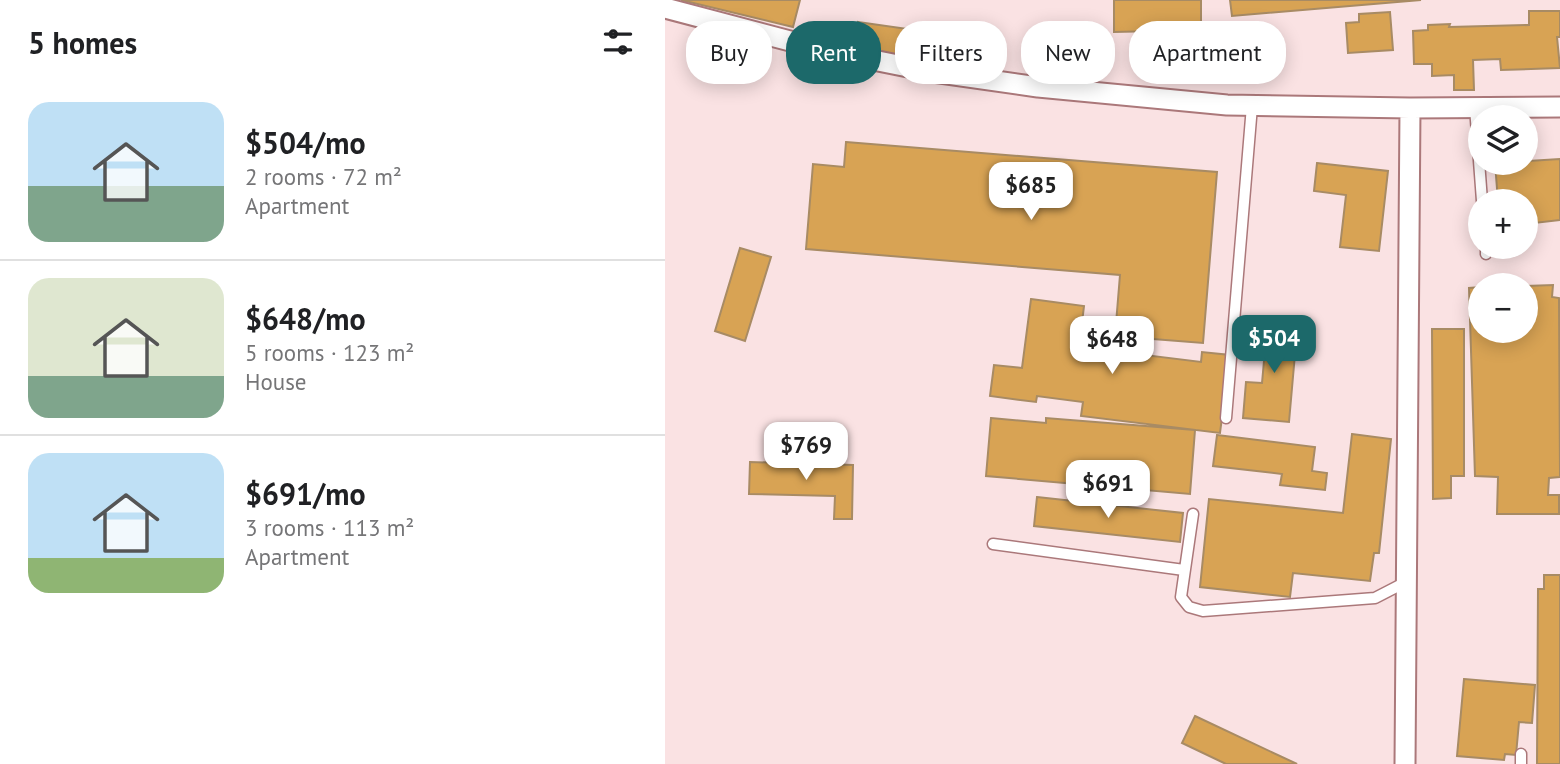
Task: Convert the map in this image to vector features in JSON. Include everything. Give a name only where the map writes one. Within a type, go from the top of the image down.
[{"type":"street","points":[[665,8],[828,51],[933,72],[1038,87],[1252,106],[1468,107]]},
{"type":"street","points":[[1538,107],[1560,107]]},
{"type":"street","points":[[1405,764],[1410,108]]},
{"type":"lane","points":[[1226,418],[1252,106]]},
{"type":"lane","points":[[1193,514],[1181,597],[1189,607],[1203,611],[1375,598],[1406,582]]},
{"type":"lane","points":[[993,544],[1184,570]]},
{"type":"building","points":[[681,0],[800,0],[795,21],[786,21],[786,25]]},
{"type":"building","points":[[1114,0],[1201,0],[1201,21],[1129,21],[1129,32],[1115,32]]},
{"type":"building","points":[[1230,0],[1421,0],[1232,16]]},
{"type":"building","points":[[1529,11],[1560,11],[1560,37],[1557,37],[1560,68],[1501,70],[1500,59],[1473,60],[1474,90],[1454,90],[1454,75],[1432,76],[1432,64],[1414,64],[1413,31],[1428,30],[1428,25],[1529,25]]},
{"type":"building","points":[[1390,12],[1393,50],[1348,53],[1346,23],[1359,22],[1359,14]]},
{"type":"building","points":[[881,25],[895,27],[895,55],[881,53]]},
{"type":"building","points":[[846,142],[1217,172],[1203,343],[1115,336],[1120,275],[806,249],[813,164],[844,167]]},
{"type":"building","points":[[1560,159],[1560,220],[1538,223],[1538,189],[1497,189],[1496,175],[1538,175],[1538,160]]},
{"type":"building","points":[[1317,163],[1388,171],[1379,251],[1340,247],[1346,195],[1314,191]]},
{"type":"building","points":[[740,248],[771,257],[745,341],[715,331]]},
{"type":"building","points":[[1553,285],[1552,297],[1559,298],[1560,477],[1549,478],[1548,495],[1559,495],[1559,514],[1497,514],[1498,477],[1475,476],[1471,343],[1538,343],[1538,286]]},
{"type":"building","points":[[1031,299],[1084,306],[1079,347],[1201,362],[1202,352],[1230,355],[1220,433],[1081,416],[1083,402],[1037,396],[1036,402],[990,396],[994,365],[1022,368]]},
{"type":"building","points":[[1268,317],[1298,320],[1289,422],[1243,418],[1246,382],[1262,383]]},
{"type":"building","points":[[1432,329],[1464,329],[1464,476],[1451,476],[1451,498],[1433,499]]},
{"type":"building","points":[[991,418],[1046,423],[1046,418],[1195,430],[1190,494],[986,476]]},
{"type":"building","points":[[1352,434],[1391,439],[1379,553],[1374,553],[1370,581],[1293,573],[1290,597],[1200,587],[1209,499],[1343,513]]},
{"type":"building","points":[[1217,435],[1315,447],[1312,471],[1327,473],[1325,490],[1280,485],[1282,474],[1213,466]]},
{"type":"building","points":[[750,462],[853,465],[852,519],[834,519],[835,496],[749,494]]},
{"type":"building","points":[[1037,497],[1183,513],[1180,542],[1034,526]]},
{"type":"building","points":[[1544,575],[1560,575],[1560,764],[1537,764],[1538,589],[1544,589]]},
{"type":"building","points":[[1464,679],[1535,685],[1532,723],[1519,722],[1516,755],[1505,754],[1504,760],[1457,756]]},
{"type":"building","points":[[1195,716],[1297,764],[1226,764],[1182,743]]}]
